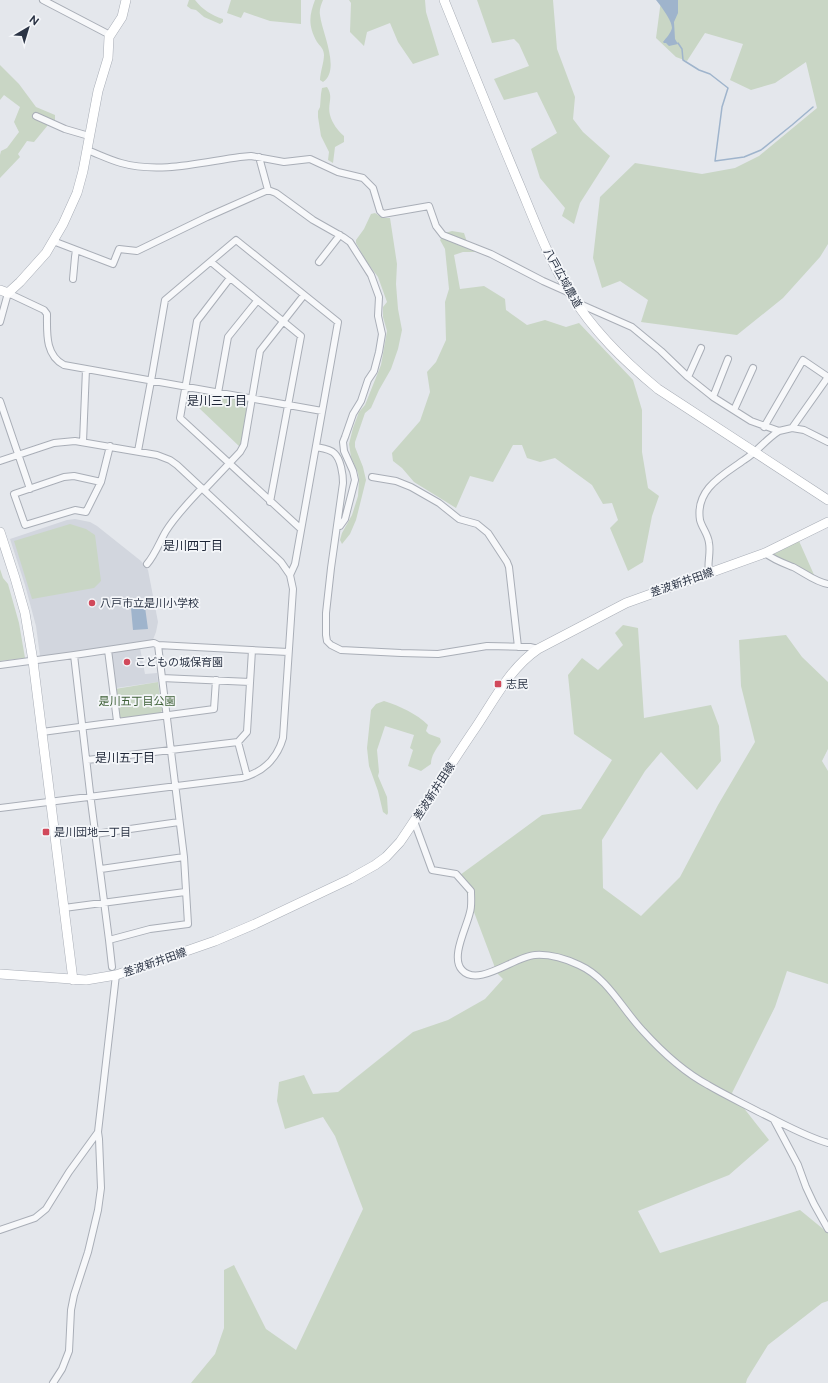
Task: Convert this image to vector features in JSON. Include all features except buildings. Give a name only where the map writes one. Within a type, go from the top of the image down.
[{"type":"street","points":[[43,0],[110,35]]},
{"type":"street","points":[[0,322],[4,291],[35,266],[46,253],[63,224],[77,193],[98,91],[108,58],[110,35],[122,17],[126,0]]},
{"type":"street","name":"八戸広域農道","points":[[444,0],[544,244],[570,293],[578,304],[609,344],[638,372],[676,401],[828,500]]},
{"type":"street","points":[[36,116],[65,129],[89,136]]},
{"type":"street","points":[[87,150],[121,163],[143,167],[161,168],[240,156],[259,157],[284,162],[310,159],[317,161],[338,172],[363,178],[373,188],[380,212],[383,214],[429,206],[436,226],[443,235],[491,254],[570,293]]},
{"type":"street","points":[[259,157],[268,190]]},
{"type":"street","points":[[53,241],[113,264],[119,249],[138,251],[207,217],[268,190],[276,193],[313,220],[350,242],[374,280],[380,297],[378,316],[382,334],[377,362],[368,380],[361,401],[353,414],[345,437],[344,451],[353,471],[354,480],[345,519],[340,526],[337,527]]},
{"type":"street","points":[[319,262],[340,235]]},
{"type":"street","points":[[138,451],[165,300],[236,240],[338,322],[295,564],[290,575]]},
{"type":"street","points":[[73,279],[74,257],[76,250]]},
{"type":"street","points":[[211,262],[257,301],[284,321],[300,336],[289,405],[270,502]]},
{"type":"street","points":[[230,278],[197,321],[180,418],[301,529]]},
{"type":"street","points":[[4,291],[44,310],[46,314],[50,350],[55,359],[64,365],[322,411]]},
{"type":"street","points":[[147,564],[152,558],[156,547],[167,530],[186,504],[230,464],[240,452],[244,445],[260,351],[304,295]]},
{"type":"street","points":[[218,393],[228,337],[257,301]]},
{"type":"street","points":[[578,304],[632,327],[661,350],[688,377],[713,396],[751,421],[764,427],[779,431]]},
{"type":"street","points":[[688,377],[701,348]]},
{"type":"street","points":[[713,396],[728,359]]},
{"type":"street","points":[[764,427],[803,360],[828,377],[792,428]]},
{"type":"street","points":[[734,410],[753,368]]},
{"type":"street","points":[[83,442],[86,369]]},
{"type":"street","points":[[0,401],[30,489]]},
{"type":"street","points":[[709,573],[707,565],[710,545],[700,520],[700,509],[702,498],[714,480],[754,452],[770,436],[779,431],[792,428],[804,430],[828,442]]},
{"type":"street","points":[[0,461],[60,442],[83,442],[110,446],[158,455],[170,460],[281,562],[290,575],[293,589],[285,721],[282,744],[268,764],[255,773],[247,776],[0,808]]},
{"type":"street","points":[[101,482],[74,476],[64,477],[14,494],[24,525],[75,510],[86,512],[101,482],[110,446]]},
{"type":"street","points":[[316,447],[334,452],[342,472],[344,483],[331,568],[326,613],[327,641],[334,648],[365,652],[438,654],[487,646],[530,647],[538,649]]},
{"type":"street","points":[[372,477],[396,481],[412,487],[439,503],[459,519],[477,524],[488,533],[509,567],[518,647]]},
{"type":"street","name":"差波新井田線","points":[[0,974],[86,980],[215,941],[350,879],[386,857],[400,842],[511,675],[519,664],[538,649],[626,602],[765,553],[828,522]]},
{"type":"street","points":[[0,532],[25,613],[33,661],[73,980]]},
{"type":"street","points":[[765,553],[821,583],[828,584]]},
{"type":"street","points":[[0,665],[74,656],[154,643],[158,645],[288,652]]},
{"type":"street","points":[[109,940],[150,929],[188,924],[184,856],[158,645]]},
{"type":"street","points":[[108,650],[117,721]]},
{"type":"street","points":[[87,760],[238,742],[247,732],[252,650]]},
{"type":"street","points":[[53,1383],[62,1369],[69,1351],[71,1310],[74,1295],[88,1252],[98,1210],[101,1188],[98,1132],[114,971],[95,834],[74,656]]},
{"type":"street","points":[[162,678],[250,682]]},
{"type":"street","points":[[42,732],[214,709],[216,680]]},
{"type":"street","points":[[238,742],[247,776]]},
{"type":"street","points":[[95,834],[179,822]]},
{"type":"street","points":[[414,822],[432,870],[456,874],[471,891],[470,912],[459,945],[459,967],[463,971],[473,976],[481,975],[495,970],[514,960],[535,955],[556,957],[578,964],[605,983],[643,1031],[681,1067],[707,1085],[774,1120],[806,1136],[828,1143]]},
{"type":"street","points":[[101,869],[184,856]]},
{"type":"street","points":[[64,908],[185,892]]},
{"type":"street","points":[[774,1120],[798,1165],[806,1187],[828,1229]]},
{"type":"street","points":[[0,1230],[34,1218],[46,1209],[69,1172],[98,1132]]},
{"type":"shaded area","name":"八戸市立是川小学校","points":[[75,519],[90,522],[97,526],[141,561],[148,570],[158,622],[152,642],[40,656],[36,626],[25,585],[10,539],[67,520]]},
{"type":"shaded area","name":"こどもの城保育園","points":[[140,648],[145,674],[157,673],[158,682],[116,688],[111,652]]},
{"type":"green space","points":[[189,0],[195,0],[208,12],[223,19],[223,22],[220,24],[204,17],[196,10],[191,9],[187,6]]},
{"type":"green space","points":[[231,0],[301,0],[301,24],[270,21],[244,12],[241,18],[227,13]]},
{"type":"green space","points":[[315,0],[323,0],[320,8],[321,23],[330,60],[328,76],[323,82],[320,80],[324,53],[314,36],[310,21]]},
{"type":"green space","points":[[349,0],[425,0],[426,12],[439,55],[413,64],[398,42],[390,23],[367,32],[364,46],[350,32],[351,3]]},
{"type":"green space","points":[[477,0],[553,0],[557,49],[575,97],[573,119],[583,132],[610,156],[580,203],[574,224],[562,216],[565,208],[540,178],[531,149],[557,133],[537,92],[504,100],[494,79],[529,66],[519,44],[514,39],[492,43]]},
{"type":"green space","points":[[661,0],[828,0],[828,244],[820,257],[783,298],[737,335],[641,322],[648,300],[620,281],[602,288],[593,258],[600,197],[635,163],[702,174],[735,168],[759,156],[817,108],[806,62],[775,83],[751,90],[730,80],[743,44],[705,33],[687,61],[676,57],[656,38]]},
{"type":"green space","points":[[0,65],[19,84],[36,107],[55,115],[55,121],[48,125],[34,142],[27,141],[18,154],[20,157],[0,178],[1,151],[7,148],[19,132],[14,122],[20,107],[4,95],[0,100]]},
{"type":"green space","points":[[327,87],[330,94],[329,111],[331,118],[336,127],[344,136],[344,142],[335,147],[333,163],[328,160],[329,152],[321,136],[318,117],[322,88]]},
{"type":"green space","points":[[375,213],[383,218],[390,218],[397,264],[396,284],[398,309],[402,330],[398,349],[391,369],[371,408],[365,413],[355,442],[355,447],[363,467],[366,480],[356,520],[350,534],[342,544],[340,540],[342,533],[352,515],[358,496],[358,473],[351,457],[349,444],[359,412],[365,405],[381,365],[387,331],[383,317],[383,307],[387,302],[378,277],[366,261],[356,243],[356,240],[364,229],[371,214]]},
{"type":"green space","points":[[452,231],[464,233],[467,242],[476,249],[474,252],[463,252],[454,255],[460,289],[484,286],[505,299],[506,310],[527,325],[545,320],[566,327],[579,323],[633,380],[642,410],[642,452],[648,488],[659,496],[652,516],[643,562],[628,571],[610,528],[618,520],[612,503],[603,504],[592,485],[555,458],[540,462],[527,458],[522,445],[513,445],[493,482],[470,476],[456,508],[414,482],[402,468],[393,461],[392,453],[420,421],[430,392],[427,372],[436,362],[446,340],[445,302],[449,289],[445,249],[440,240],[445,233]]},
{"type":"green space","points":[[202,393],[247,401],[249,403],[240,447],[199,408]]},
{"type":"green space","points":[[70,524],[86,529],[95,535],[101,581],[94,588],[32,599],[14,541]]},
{"type":"green space","points":[[799,541],[815,577],[775,558],[774,554]]},
{"type":"green space","points":[[0,569],[3,578],[8,584],[19,623],[25,658],[0,661]]},
{"type":"green space","points":[[623,625],[638,628],[644,718],[711,705],[719,726],[721,761],[697,790],[661,752],[645,771],[602,840],[603,888],[641,916],[680,877],[718,805],[755,742],[741,686],[739,640],[786,635],[802,657],[828,682],[828,749],[822,761],[828,771],[828,984],[787,971],[775,1007],[732,1093],[769,1140],[729,1175],[638,1211],[660,1253],[800,1210],[828,1233],[828,1301],[822,1303],[768,1345],[746,1383],[191,1383],[215,1354],[224,1328],[224,1270],[234,1265],[266,1329],[296,1350],[363,1209],[335,1136],[323,1117],[285,1129],[277,1101],[279,1082],[304,1075],[313,1094],[338,1092],[413,1032],[448,1020],[485,999],[503,979],[497,973],[460,875],[542,815],[581,809],[612,760],[574,734],[568,675],[582,658],[598,670],[623,645],[615,633]]},
{"type":"green space","name":"是川五丁目公園","points":[[158,682],[162,710],[161,713],[122,718],[118,716],[115,689]]},
{"type":"green space","points":[[384,701],[419,717],[428,725],[426,731],[429,734],[440,738],[441,742],[433,755],[431,764],[421,771],[408,766],[413,750],[410,748],[414,735],[385,726],[377,750],[378,776],[387,797],[387,815],[383,812],[378,791],[369,766],[367,748],[371,710],[376,704]]},
{"type":"water","points":[[656,0],[678,0],[678,13],[674,22],[675,39],[678,44],[669,46],[663,42],[671,32],[672,28],[666,13]]},
{"type":"water","points":[[145,607],[148,629],[133,630],[131,608]]},
{"type":"waterway","points":[[678,43],[682,49],[683,60],[699,70],[710,74],[728,88],[722,107],[715,161],[744,157],[761,150],[813,107]]},
{"type":"place","name":"八戸市立是川小学校","points":[[92,603]]},
{"type":"place","name":"こどもの城保育園","points":[[127,662]]},
{"type":"place","name":"志民","points":[[498,684]]},
{"type":"place","name":"是川団地一丁目","points":[[46,832]]},
{"type":"district","name":"是川三丁目","points":[[217,401]]},
{"type":"district","name":"是川四丁目","points":[[193,546]]},
{"type":"district","name":"是川五丁目","points":[[125,758]]}]
